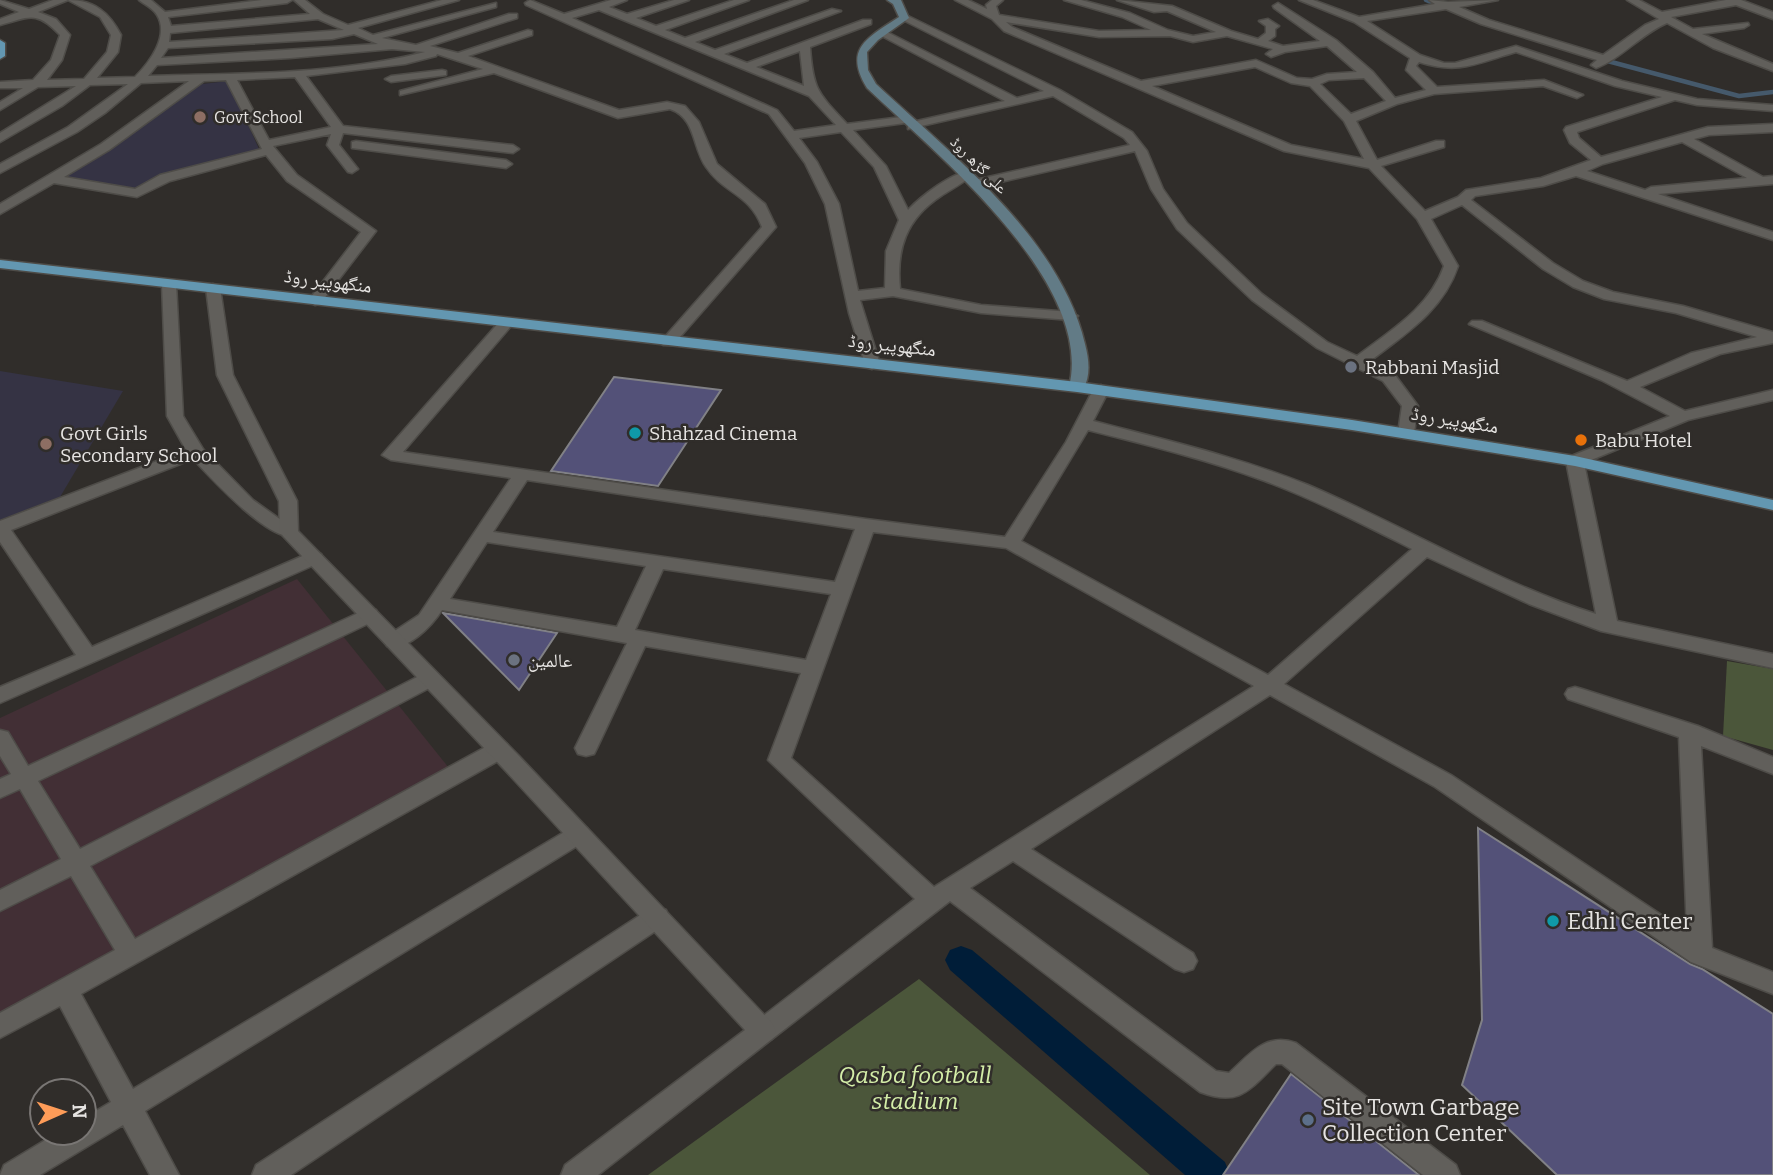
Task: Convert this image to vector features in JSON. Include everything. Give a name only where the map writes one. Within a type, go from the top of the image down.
[{"type":"main road","points":[[897,1],[904,18]]},
{"type":"main road","name":"علی گڑھ روڈ","points":[[904,18],[862,52],[862,70],[871,86],[971,179],[1035,255],[1071,316],[1082,362],[1077,387]]},
{"type":"main road","points":[[0,43],[0,56]]},
{"type":"main road","name":"منگھوپیر روڈ","points":[[0,264],[1101,390],[1406,433],[1575,461],[1773,505]]},
{"type":"street","points":[[0,22],[63,0]]},
{"type":"street","points":[[0,138],[88,83],[115,51],[117,34],[108,18],[73,0]]},
{"type":"street","points":[[149,3],[169,0]]},
{"type":"street","points":[[163,15],[287,0]]},
{"type":"street","points":[[299,0],[319,16],[394,46]]},
{"type":"street","points":[[164,45],[332,36],[454,0]]},
{"type":"street","points":[[480,0],[500,8],[546,0]]},
{"type":"street","points":[[562,18],[622,0]]},
{"type":"street","points":[[626,18],[684,0]]},
{"type":"street","points":[[654,30],[744,0]]},
{"type":"street","points":[[684,42],[804,0],[867,22],[1017,102]]},
{"type":"street","points":[[960,0],[995,16],[1100,34],[1166,33]]},
{"type":"street","points":[[998,0],[991,5],[995,16],[1008,29],[1271,142],[1373,165],[1440,144]]},
{"type":"street","points":[[1069,0],[1131,17],[1166,33],[1193,39],[1227,33]]},
{"type":"street","points":[[1122,0],[1154,9]]},
{"type":"street","points":[[1304,0],[1358,20],[1416,57],[1443,66],[1455,66],[1516,49],[1583,74],[1674,97],[1724,106],[1773,108]]},
{"type":"street","points":[[1358,20],[1400,11],[1493,0]]},
{"type":"street","points":[[1632,0],[1717,46],[1773,68]]},
{"type":"street","points":[[0,1],[52,21],[65,35],[54,68],[0,107]]},
{"type":"street","points":[[1583,74],[1665,17],[1734,1],[1773,16]]},
{"type":"street","points":[[0,169],[108,106],[139,81],[164,45],[166,30],[163,15],[149,3]]},
{"type":"street","points":[[530,3],[773,112],[811,162],[832,204],[852,296],[872,364]]},
{"type":"street","points":[[372,38],[492,5]]},
{"type":"street","points":[[1441,5],[1604,60]]},
{"type":"street","points":[[1278,6],[1332,42],[1369,74],[1393,102]]},
{"type":"street","points":[[600,7],[813,94]]},
{"type":"street","points":[[1131,17],[1154,9],[1168,8],[1227,33],[1283,49]]},
{"type":"street","points":[[713,54],[836,11]]},
{"type":"street","points":[[166,30],[319,16]]},
{"type":"street","points":[[416,48],[513,16]]},
{"type":"street","points":[[904,18],[1056,92],[1128,135],[1138,147],[1157,189],[1182,226],[1257,297],[1322,345],[1389,378],[1410,406],[1406,433]]},
{"type":"street","points":[[1260,42],[1271,34],[1270,28],[1274,26],[1264,21]]},
{"type":"street","points":[[746,67],[867,22]]},
{"type":"street","points":[[1692,32],[1744,25]]},
{"type":"street","points":[[0,85],[298,74],[449,54],[528,33]]},
{"type":"street","points":[[1139,85],[1256,63],[1283,49],[1332,42]]},
{"type":"street","points":[[805,45],[807,79],[813,94],[880,166],[906,220]]},
{"type":"street","points":[[154,62],[394,46],[449,54],[618,114],[635,114],[672,106],[697,124],[709,162],[719,175],[761,208],[769,227],[668,342]]},
{"type":"street","points":[[1416,57],[1411,66],[1412,70],[1434,91]]},
{"type":"street","points":[[391,79],[441,73],[473,63]]},
{"type":"street","points":[[1256,63],[1295,81],[1313,83],[1349,119],[1373,165],[1423,217],[1451,266],[1444,287],[1425,309],[1358,363]]},
{"type":"street","points":[[1443,66],[1469,88]]},
{"type":"street","points":[[404,93],[494,70]]},
{"type":"street","points":[[298,74],[336,135],[336,152],[352,169]]},
{"type":"street","points":[[1313,83],[1320,78],[1369,74]]},
{"type":"street","points":[[230,76],[268,147],[292,178],[369,231],[315,301]]},
{"type":"street","points":[[0,210],[105,147],[201,79]]},
{"type":"street","points":[[1349,119],[1393,102],[1434,91],[1544,83],[1577,95]]},
{"type":"street","points":[[792,135],[909,123],[1056,92]]},
{"type":"street","points":[[1599,161],[1574,140],[1570,130],[1674,97]]},
{"type":"street","points":[[1724,106],[1722,116],[1738,129]]},
{"type":"street","points":[[1423,217],[1463,200],[1471,193],[1543,182],[1576,172],[1599,161],[1682,137],[1738,129],[1773,128]]},
{"type":"street","points":[[336,135],[401,152],[506,164]]},
{"type":"street","points":[[51,179],[137,193],[165,178],[268,147],[336,135],[513,149]]},
{"type":"street","points":[[1682,137],[1767,181]]},
{"type":"street","points":[[893,292],[889,268],[893,244],[906,220],[931,194],[971,179],[1138,147]]},
{"type":"street","points":[[1576,172],[1773,236]]},
{"type":"street","points":[[1643,192],[1767,181]]},
{"type":"street","points":[[1463,200],[1548,266],[1578,284],[1609,296],[1678,309],[1773,338]]},
{"type":"street","points":[[1743,226],[1773,224]]},
{"type":"street","points":[[169,284],[174,416],[196,452],[247,504],[289,532],[764,1031]]},
{"type":"street","points":[[213,288],[225,375],[288,501],[289,532]]},
{"type":"street","points":[[852,296],[893,292],[981,309],[1071,316]]},
{"type":"street","points":[[506,323],[391,455],[521,476],[1010,543],[1443,781],[1700,954],[1773,983]]},
{"type":"street","points":[[1477,324],[1569,358],[1629,386],[1682,416]]},
{"type":"street","points":[[1629,386],[1676,363],[1745,342],[1773,338]]},
{"type":"street","points":[[1010,543],[1101,390]]},
{"type":"street","points":[[1608,626],[1575,461],[1682,416],[1773,395]]},
{"type":"street","points":[[1083,424],[1161,444],[1278,480],[1330,501],[1423,550],[1508,588],[1608,626],[1773,661]]},
{"type":"street","points":[[88,657],[0,528],[196,452]]},
{"type":"street","points":[[394,641],[426,621],[521,476]]},
{"type":"street","points":[[866,525],[779,760],[942,894],[1196,1075],[1210,1083],[1234,1086],[1270,1052],[1287,1052],[1446,1175]]},
{"type":"street","points":[[482,536],[842,589]]},
{"type":"street","points":[[575,1175],[942,894],[1268,687],[1423,550]]},
{"type":"street","points":[[0,696],[314,558]]},
{"type":"street","points":[[586,748],[657,562]]},
{"type":"street","points":[[438,603],[813,668]]},
{"type":"street","points":[[0,789],[369,615]]},
{"type":"street","points":[[0,901],[430,679]]},
{"type":"street","points":[[1576,694],[1690,732],[1773,766]]},
{"type":"street","points":[[1690,732],[1700,954]]},
{"type":"street","points":[[0,738],[131,954]]},
{"type":"street","points":[[0,1026],[499,750]]},
{"type":"street","points":[[98,1125],[579,834]]},
{"type":"street","points":[[1013,849],[1184,961]]},
{"type":"street","points":[[266,1175],[657,918]]},
{"type":"street","points":[[65,990],[165,1175]]},
{"type":"street","points":[[14,1175],[61,1147]]},
{"type":"shaded area","name":"Govt School","points":[[228,81],[260,151],[136,189],[63,178],[202,84]]},
{"type":"shaded area","name":"Govt Girls Secondary School","points":[[0,371],[123,391],[60,497],[0,520]]},
{"type":"shaded area","points":[[297,579],[449,768],[0,1015],[0,718]]},
{"type":"green space","points":[[1727,661],[1773,669],[1773,750],[1723,736]]},
{"type":"green space","name":"Qasba football stadium","points":[[919,979],[1150,1175],[648,1175]]},
{"type":"building","name":"Shahzad Cinema","points":[[614,377],[721,390],[658,486],[551,471]]},
{"type":"building","name":"عالمین","points":[[443,613],[557,633],[519,690]]},
{"type":"building","name":"Edhi Center","points":[[1478,828],[1773,1014],[1773,1175],[1557,1175],[1462,1085],[1482,1020]]},
{"type":"building","name":"Site Town Garbage Collection Center","points":[[1291,1074],[1419,1175],[1223,1175]]},
{"type":"waterway","points":[[1426,0],[1443,7]]},
{"type":"waterway","points":[[1600,59],[1739,96],[1773,92]]},
{"type":"waterway","points":[[961,960],[1212,1175]]},
{"type":"place","name":"Govt School","points":[[200,117]]},
{"type":"place","name":"Rabbani Masjid","points":[[1351,367]]},
{"type":"place","name":"Shahzad Cinema","points":[[635,433]]},
{"type":"place","name":"Babu Hotel","points":[[1581,440]]},
{"type":"place","name":"Govt Girls Secondary School","points":[[46,444]]},
{"type":"place","name":"عالمین","points":[[514,660]]},
{"type":"place","name":"Edhi Center","points":[[1553,921]]},
{"type":"place","name":"Site Town Garbage Collection Center","points":[[1308,1120]]}]
